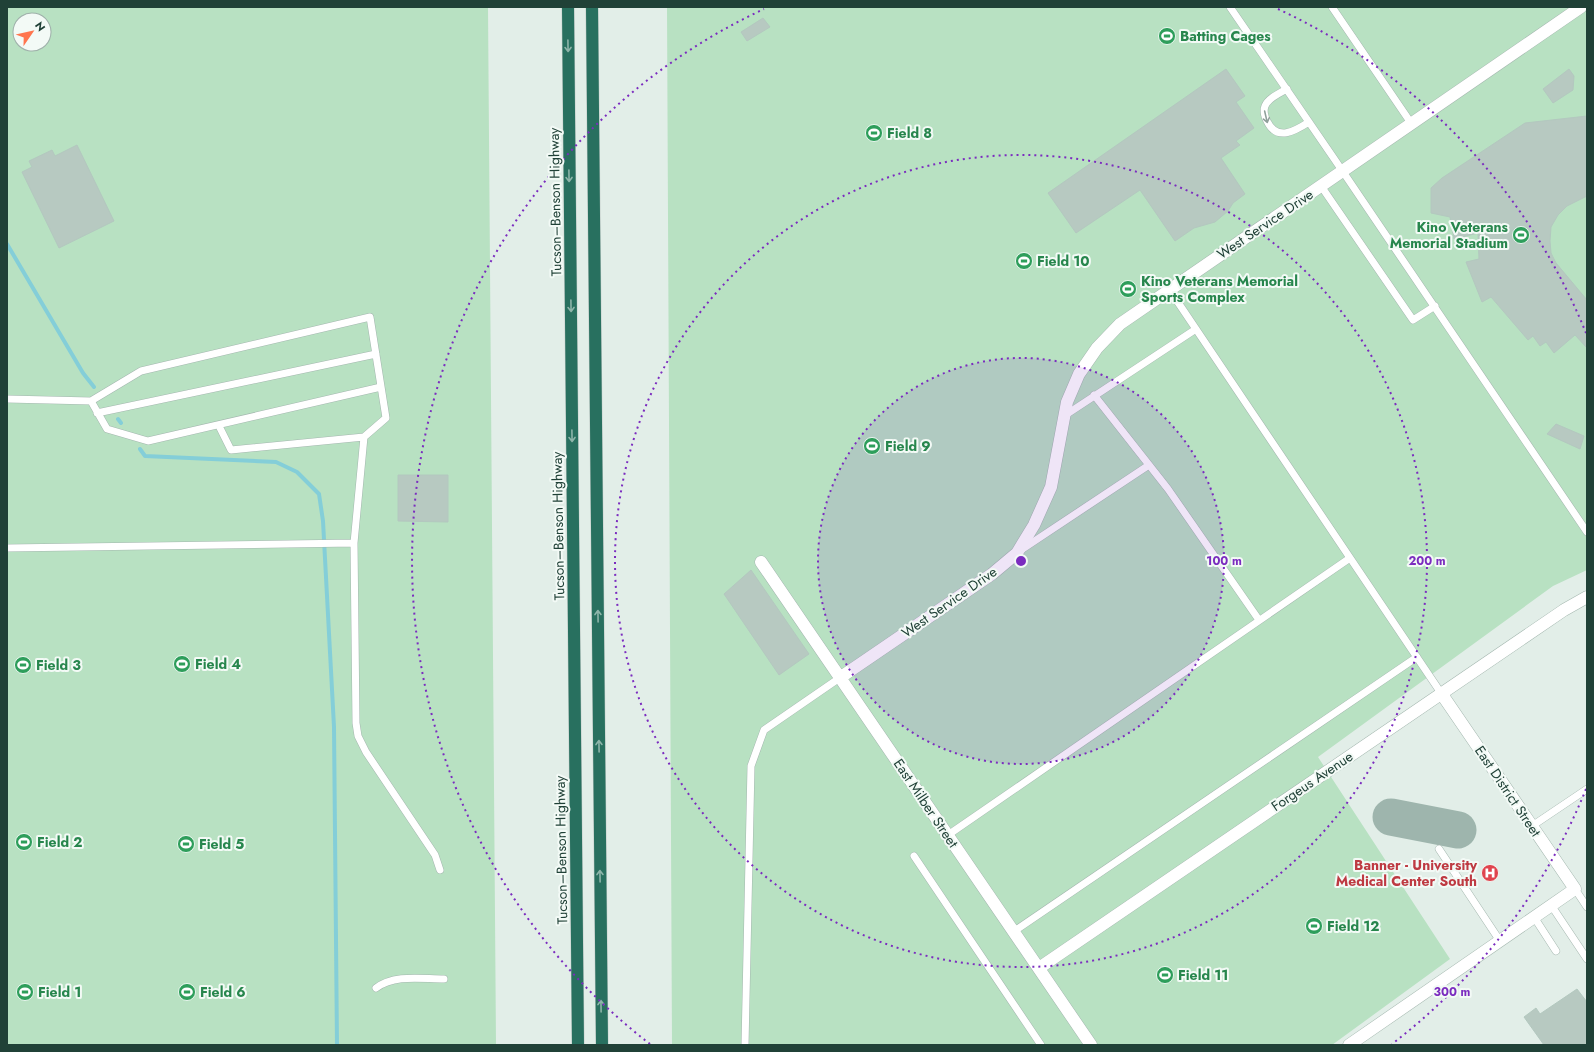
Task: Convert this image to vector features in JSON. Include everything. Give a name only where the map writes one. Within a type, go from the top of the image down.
[{"type":"highway","name":"Tucson–Benson Highway","points":[[568,7],[578,1045]]},
{"type":"highway","points":[[592,7],[602,1045]]},
{"type":"street","name":"West Service Drive","points":[[841,678],[992,574],[1017,553],[1034,525],[1051,487],[1063,417],[1067,402],[1079,374],[1097,348],[1120,324],[1581,7]]},
{"type":"street","name":"East Milber Street","points":[[761,562],[1091,1045]]},
{"type":"street","name":"Forgeus Avenue","points":[[1038,968],[1441,693],[1564,610],[1587,597]]},
{"type":"street","name":"East District Street","points":[[1441,693],[1575,889]]},
{"type":"street","points":[[1349,1045],[1575,889]]},
{"type":"lane","points":[[1230,7],[1343,171],[1587,532]]},
{"type":"lane","points":[[1332,7],[1411,124]]},
{"type":"lane","points":[[1287,89],[1270,100],[1265,106],[1265,117],[1269,125],[1275,132],[1283,134],[1294,132],[1309,122]]},
{"type":"lane","points":[[1321,186],[1413,320],[1434,306]]},
{"type":"lane","points":[[1169,289],[1441,693]]},
{"type":"lane","points":[[7,399],[91,401],[141,371],[370,317],[386,418],[364,437],[232,450],[218,426]]},
{"type":"lane","points":[[1063,417],[1094,395],[1196,329]]},
{"type":"lane","points":[[97,413],[376,354]]},
{"type":"lane","points":[[91,401],[107,429],[148,441],[381,387]]},
{"type":"lane","points":[[1094,395],[1149,465],[1260,620]]},
{"type":"lane","points":[[364,437],[354,544],[356,723],[358,736],[366,752],[435,855],[440,870]]},
{"type":"lane","points":[[1017,553],[1149,465]]},
{"type":"lane","points":[[7,548],[354,544]]},
{"type":"lane","points":[[948,835],[1350,558]]},
{"type":"lane","points":[[1013,932],[1417,657]]},
{"type":"lane","points":[[745,1045],[751,766],[764,730],[841,678]]},
{"type":"lane","points":[[1532,826],[1587,789]]},
{"type":"lane","points":[[1439,849],[1500,941]]},
{"type":"lane","points":[[914,856],[1041,1045]]},
{"type":"lane","points":[[1575,889],[1587,907]]},
{"type":"lane","points":[[1552,905],[1587,959]]},
{"type":"lane","points":[[1534,917],[1556,951]]},
{"type":"lane","points":[[376,988],[384,982],[394,979],[444,979]]},
{"type":"green space","points":[[7,7],[488,7],[496,1045],[7,1045]]},
{"type":"green space","name":"Kino Veterans Memorial Sports Complex","points":[[667,7],[1587,7],[1587,570],[1553,586],[1318,757],[1450,959],[1332,1045],[672,1045]]},
{"type":"building","points":[[763,18],[770,27],[747,41],[741,32]]},
{"type":"building","points":[[1226,69],[1245,96],[1236,102],[1254,128],[1236,141],[1240,145],[1221,158],[1245,194],[1233,203],[1228,211],[1215,222],[1194,228],[1175,241],[1140,190],[1076,233],[1048,193]]},
{"type":"building","points":[[1569,69],[1574,76],[1573,90],[1553,103],[1543,89]]},
{"type":"building","name":"Kino Veterans Memorial Stadium","points":[[1587,116],[1587,196],[1567,206],[1558,215],[1551,227],[1550,241],[1551,253],[1556,263],[1587,300],[1587,348],[1575,335],[1554,353],[1546,342],[1540,346],[1533,336],[1528,340],[1491,297],[1482,302],[1466,262],[1479,259],[1478,233],[1454,239],[1450,217],[1431,213],[1431,188],[1442,178],[1525,123]]},
{"type":"building","points":[[77,145],[114,221],[59,248],[22,172],[32,167],[29,161],[52,150],[55,156]]},
{"type":"building","points":[[1556,424],[1584,436],[1580,449],[1547,434]]},
{"type":"building","points":[[398,475],[448,475],[448,522],[398,521]]},
{"type":"building","points":[[751,570],[809,654],[779,675],[724,594]]},
{"type":"building","points":[[1577,989],[1587,1002],[1587,1045],[1544,1045],[1524,1017],[1536,1008],[1540,1014]]},
{"type":"waterway","points":[[7,244],[83,373],[94,387]]},
{"type":"waterway","points":[[118,419],[121,423]]},
{"type":"waterway","points":[[140,449],[145,456],[276,462],[297,472],[319,494],[323,521],[334,727],[337,1045]]},
{"type":"taxiway","points":[[1391,817],[1458,830]]},
{"type":"place","name":"Batting Cages","points":[[1167,36]]},
{"type":"place","name":"Field 8","points":[[874,133]]},
{"type":"place","name":"Kino Veterans Memorial Stadium","points":[[1521,235]]},
{"type":"place","name":"Field 10","points":[[1024,261]]},
{"type":"place","name":"Kino Veterans Memorial Sports Complex","points":[[1128,289]]},
{"type":"place","name":"Field 9","points":[[872,446]]},
{"type":"place","name":"Field 4","points":[[182,664]]},
{"type":"place","name":"Field 3","points":[[23,665]]},
{"type":"place","name":"Field 2","points":[[24,842]]},
{"type":"place","name":"Field 5","points":[[186,844]]},
{"type":"place","name":"Banner - University Medical Center South","points":[[1490,873]]},
{"type":"place","name":"Field 12","points":[[1314,926]]},
{"type":"place","name":"Field 11","points":[[1165,975]]},
{"type":"place","name":"Field 1","points":[[25,992]]},
{"type":"place","name":"Field 6","points":[[187,992]]}]
